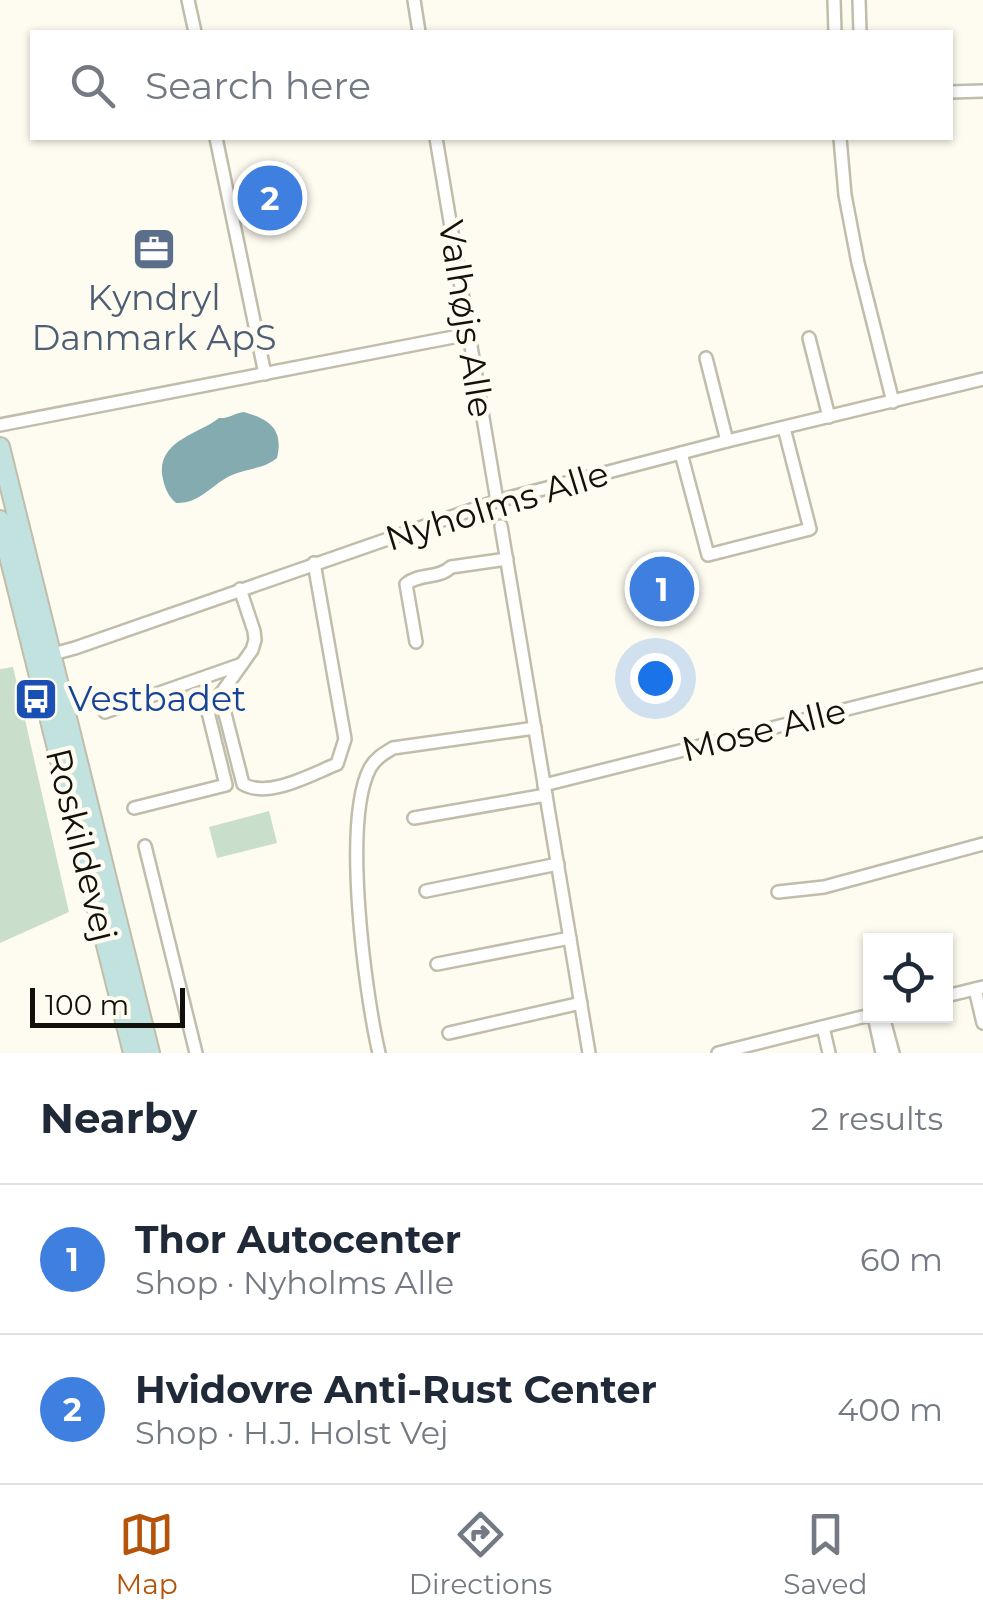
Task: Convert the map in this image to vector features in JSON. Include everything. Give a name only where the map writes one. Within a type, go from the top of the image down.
[{"type":"main road","name":"Roskildevej","points":[[0,447],[133,1053]]},
{"type":"main road","name":"Roskildevej","points":[[0,520],[44,656],[150,1053]]},
{"type":"street","points":[[188,0],[195,30]]},
{"type":"street","points":[[414,0],[419,30]]},
{"type":"street","points":[[834,0],[835,30]]},
{"type":"street","points":[[859,0],[860,30]]},
{"type":"street","points":[[953,92],[983,92]]},
{"type":"street","points":[[216,140],[265,374]]},
{"type":"street","name":"Valhøjs Alle","points":[[436,140],[497,501]]},
{"type":"street","points":[[840,140],[845,195],[858,263],[893,402]]},
{"type":"street","points":[[0,424],[469,334]]},
{"type":"street","points":[[810,338],[829,417]]},
{"type":"street","points":[[706,358],[727,441]]},
{"type":"street","name":"Nyholms Alle","points":[[44,656],[497,501],[983,380]]},
{"type":"street","points":[[681,453],[708,555],[810,528],[784,428]]},
{"type":"street","points":[[501,526],[589,1053]]},
{"type":"street","points":[[416,642],[406,584],[414,578],[446,572],[450,567],[507,559]]},
{"type":"street","points":[[220,694],[243,784],[252,789],[273,788],[337,764],[345,739],[314,563]]},
{"type":"street","points":[[134,808],[226,785],[208,712],[255,640],[240,589]]},
{"type":"street","points":[[105,712],[242,664]]},
{"type":"street","name":"Mose Alle","points":[[545,790],[983,675]]},
{"type":"street","points":[[379,1053],[368,992],[357,883],[358,821],[372,764],[393,748],[535,728]]},
{"type":"street","points":[[414,818],[545,790]]},
{"type":"street","points":[[778,892],[824,887],[983,844]]},
{"type":"street","points":[[145,846],[196,1053]]},
{"type":"street","points":[[426,892],[558,864]]},
{"type":"street","points":[[437,964],[570,938]]},
{"type":"street","points":[[953,994],[979,988],[983,1023]]},
{"type":"street","points":[[449,1033],[581,1003]]},
{"type":"street","points":[[722,1052],[771,1047],[823,1027],[863,1017]]},
{"type":"street","points":[[874,1023],[882,1053]]},
{"type":"street","points":[[885,1023],[893,1053]]},
{"type":"street","points":[[823,1027],[829,1053]]},
{"type":"green space","points":[[13,667],[69,912],[0,943],[0,669]]},
{"type":"green space","points":[[269,811],[277,843],[217,858],[209,827]]},
{"type":"water","points":[[244,412],[272,427],[278,440],[277,458],[232,475],[199,497],[176,503],[166,490],[162,474],[167,453],[182,439],[219,418]]},
{"type":"place","name":"Hvidovre Anti-Rust Center","points":[[270,198]]},
{"type":"place","name":"Kyndryl Danmark ApS","points":[[154,249]]},
{"type":"place","name":"Thor Autocenter","points":[[662,589]]},
{"type":"place","name":"Vestbadet","points":[[36,699]]}]
